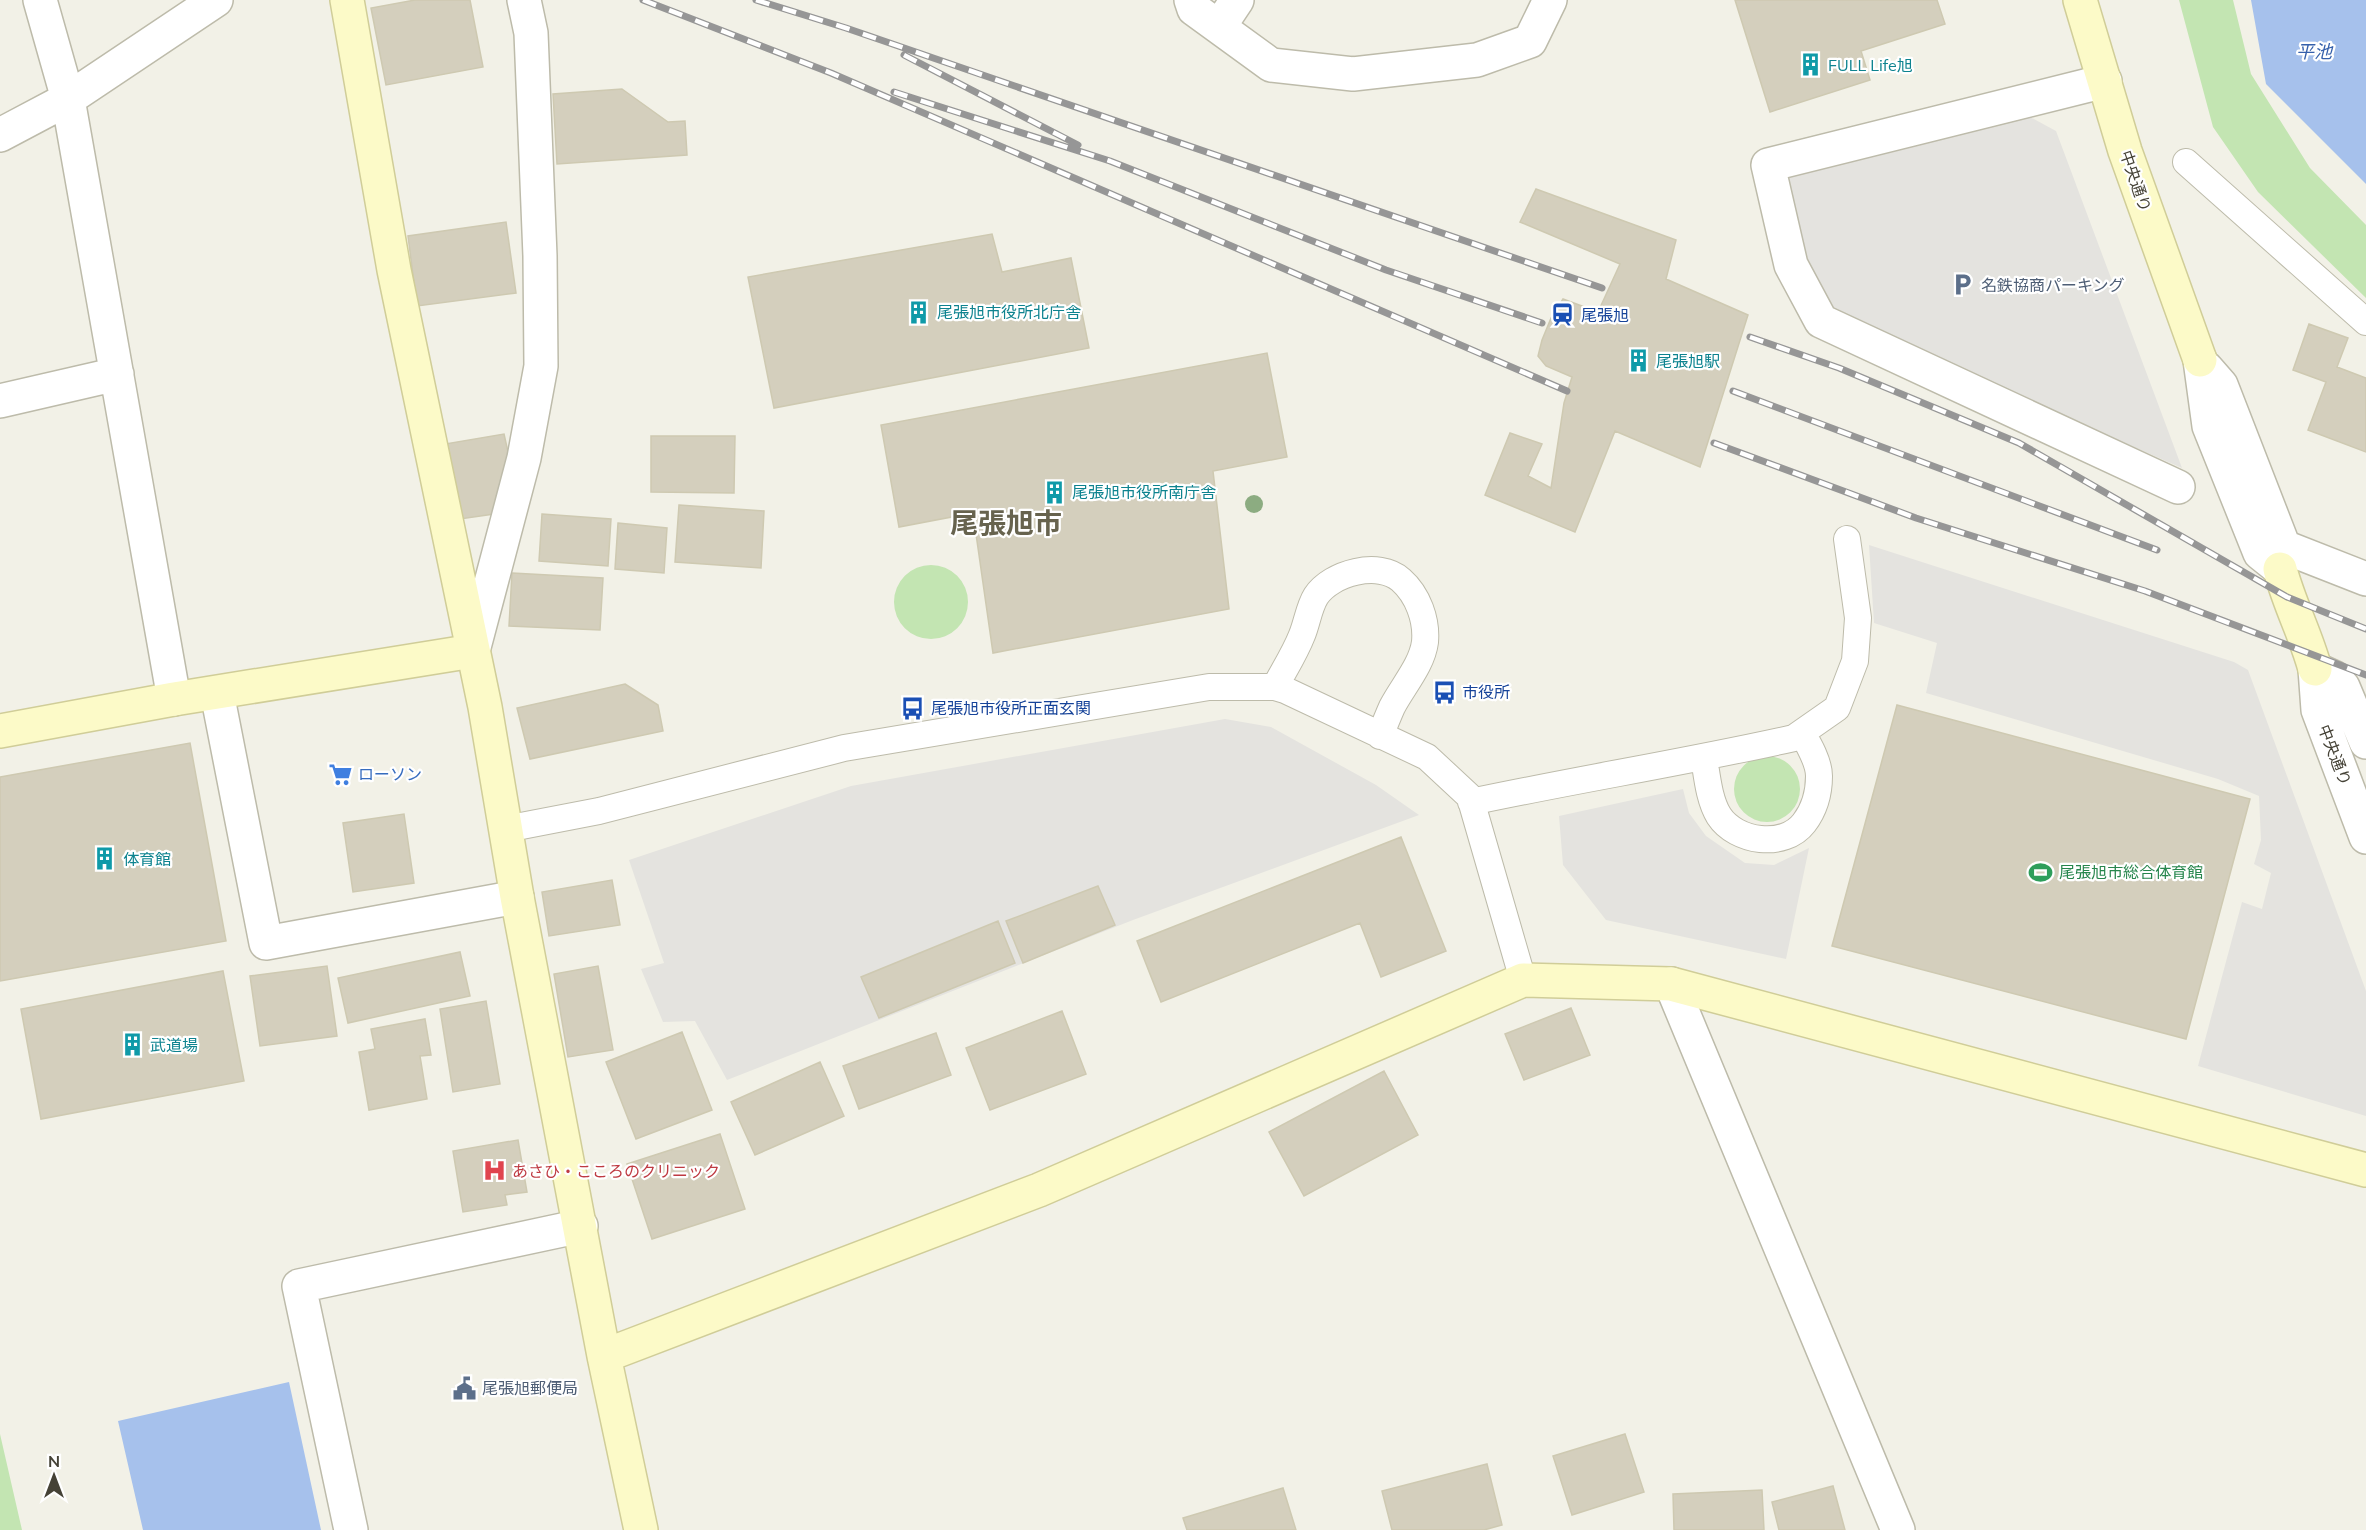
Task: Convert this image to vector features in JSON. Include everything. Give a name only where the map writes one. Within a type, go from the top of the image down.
[{"type":"street","points":[[40,0],[68,99],[174,699]]},
{"type":"street","points":[[0,135],[68,99],[216,0]]},
{"type":"street","points":[[347,0],[393,270],[473,651],[604,1356],[640,1530]]},
{"type":"street","points":[[473,651],[524,458],[541,366],[540,256],[531,33],[524,0]]},
{"type":"street","points":[[1191,0],[1194,9],[1270,65],[1353,74],[1477,60],[1530,42],[1550,0]]},
{"type":"street","points":[[1219,27],[1237,0]]},
{"type":"street","name":"中央通り","points":[[2080,0],[2125,151],[2200,360],[2209,426],[2260,553],[2281,557],[2287,597],[2311,653],[2315,669],[2318,710],[2366,837]]},
{"type":"street","points":[[2105,81],[1768,165],[1791,265],[1821,321],[2178,487]]},
{"type":"street","points":[[0,401],[117,374]]},
{"type":"street","points":[[2281,557],[2366,579]]},
{"type":"street","points":[[0,731],[174,699],[473,651]]},
{"type":"street","name":"中央通り","points":[[2315,669],[2335,678],[2343,687],[2366,742]]},
{"type":"street","points":[[217,693],[266,943],[517,897]]},
{"type":"street","points":[[604,1356],[1040,1190],[1523,980],[1671,984],[2366,1170]]},
{"type":"street","points":[[1671,984],[1898,1530]]},
{"type":"street","points":[[351,1530],[299,1286],[581,1226]]},
{"type":"lane","points":[[2186,162],[2366,322]]},
{"type":"lane","points":[[1471,802],[1704,758],[1794,738],[1802,733],[1837,708],[1855,661],[1858,618],[1847,539]]},
{"type":"lane","points":[[1275,687],[1301,637],[1316,596],[1334,578],[1355,571],[1382,572],[1400,578],[1417,600],[1424,621],[1425,642],[1418,661],[1393,706],[1380,736]]},
{"type":"lane","points":[[507,829],[600,811],[844,748],[1209,687],[1275,687],[1427,757],[1470,797],[1523,980]]},
{"type":"lane","points":[[1704,758],[1709,787],[1719,815],[1729,828],[1752,839],[1781,838],[1803,825],[1817,801],[1820,774],[1802,733]]},
{"type":"green space","points":[[2179,0],[2233,0],[2251,74],[2310,168],[2366,225],[2366,298],[2258,192],[2213,127]]},
{"type":"green space","points":[[931,565],[952,571],[962,581],[968,602],[962,623],[952,633],[931,639],[910,633],[900,623],[894,602],[900,581],[910,571]]},
{"type":"green space","points":[[1767,756],[1779,759],[1790,766],[1797,777],[1800,789],[1797,801],[1790,812],[1779,819],[1767,822],[1755,819],[1744,812],[1737,801],[1734,789],[1737,777],[1744,766],[1755,759]]},
{"type":"green space","points":[[0,1434],[22,1530],[0,1530]]},
{"type":"shaded area","name":"名鉄協商パーキング","points":[[2017,110],[2056,131],[2182,468],[1838,317],[1799,261],[1777,176]]},
{"type":"shaded area","points":[[1869,545],[2234,662],[2248,670],[2366,991],[2366,1116],[2198,1066],[2242,902],[2262,909],[2271,873],[2254,864],[2261,840],[2259,796],[2218,779],[1926,693],[1937,643],[1874,623]]},
{"type":"shaded area","points":[[1225,719],[1271,727],[1376,785],[1419,815],[1133,920],[727,1080],[695,1021],[663,1022],[641,969],[664,963],[629,860],[851,786]]},
{"type":"shaded area","points":[[1683,789],[1689,813],[1706,836],[1745,863],[1774,865],[1809,848],[1786,959],[1606,920],[1563,865],[1559,816]]},
{"type":"water","name":"平池","points":[[2251,0],[2366,0],[2366,184],[2266,84]]},
{"type":"water","points":[[289,1382],[321,1530],[143,1530],[118,1421]]},
{"type":"building","points":[[415,0],[470,0],[483,67],[386,85],[371,8]]},
{"type":"building","name":"FULL Life旭","points":[[1735,0],[1937,0],[1945,24],[1861,51],[1870,80],[1770,112]]},
{"type":"building","points":[[622,89],[668,122],[685,121],[687,155],[557,164],[553,94]]},
{"type":"building","name":"尾張旭駅","points":[[1536,189],[1676,240],[1666,279],[1748,315],[1700,467],[1615,431],[1575,532],[1485,495],[1510,433],[1542,444],[1528,476],[1551,488],[1564,403],[1572,377],[1546,366],[1538,356],[1542,340],[1551,318],[1563,299],[1598,312],[1620,264],[1520,222]]},
{"type":"building","points":[[506,222],[516,293],[417,306],[408,236]]},
{"type":"building","name":"尾張旭市役所北庁舎","points":[[992,234],[1002,272],[1071,258],[1089,348],[774,408],[748,277]]},
{"type":"building","points":[[2309,324],[2348,338],[2337,367],[2366,378],[2366,452],[2308,430],[2326,382],[2293,370]]},
{"type":"building","name":"尾張旭市役所南庁舎","points":[[1267,353],[1287,457],[1213,471],[1229,609],[993,653],[973,513],[899,527],[881,425]]},
{"type":"building","points":[[504,434],[510,461],[494,514],[460,519],[445,444]]},
{"type":"building","points":[[651,436],[735,436],[734,493],[651,492]]},
{"type":"building","points":[[679,505],[764,511],[761,568],[675,562]]},
{"type":"building","points":[[542,514],[611,519],[608,566],[539,561]]},
{"type":"building","points":[[618,523],[667,528],[664,573],[615,569]]},
{"type":"building","points":[[512,573],[603,578],[600,630],[509,626]]},
{"type":"building","points":[[625,684],[658,705],[663,731],[530,759],[517,708]]},
{"type":"building","name":"尾張旭市総合体育館","points":[[1897,705],[2250,799],[2186,1039],[1832,946]]},
{"type":"building","name":"体育館","points":[[190,743],[226,941],[0,981],[0,777]]},
{"type":"building","points":[[404,814],[414,883],[353,892],[343,823]]},
{"type":"building","points":[[1401,837],[1446,951],[1381,977],[1360,923],[1161,1002],[1137,941]]},
{"type":"building","points":[[612,880],[620,925],[549,936],[542,892]]},
{"type":"building","points":[[1098,886],[1115,925],[1023,963],[1006,921]]},
{"type":"building","points":[[998,921],[1015,963],[879,1018],[861,977]]},
{"type":"building","points":[[460,952],[470,996],[348,1023],[338,978]]},
{"type":"building","points":[[327,966],[337,1036],[260,1046],[250,976]]},
{"type":"building","points":[[598,966],[613,1050],[568,1057],[554,974]]},
{"type":"building","name":"武道場","points":[[223,971],[244,1081],[41,1119],[21,1009]]},
{"type":"building","points":[[486,1001],[500,1084],[453,1092],[440,1009]]},
{"type":"building","points":[[1571,1008],[1590,1055],[1524,1080],[1505,1034]]},
{"type":"building","points":[[1062,1011],[1086,1074],[990,1110],[966,1048]]},
{"type":"building","points":[[425,1019],[431,1055],[420,1056],[427,1099],[369,1110],[359,1052],[375,1049],[371,1029]]},
{"type":"building","points":[[682,1032],[712,1110],[636,1139],[606,1062]]},
{"type":"building","points":[[936,1033],[951,1075],[859,1109],[843,1066]]},
{"type":"building","points":[[820,1062],[844,1116],[755,1155],[731,1102]]},
{"type":"building","points":[[1384,1071],[1418,1135],[1304,1196],[1269,1132]]},
{"type":"building","points":[[720,1134],[745,1209],[652,1239],[627,1164]]},
{"type":"building","points":[[518,1140],[527,1192],[505,1195],[507,1205],[463,1212],[453,1151]]},
{"type":"building","points":[[1625,1434],[1644,1492],[1572,1515],[1553,1456]]},
{"type":"building","points":[[1487,1464],[1502,1525],[1484,1530],[1392,1530],[1382,1491]]},
{"type":"building","points":[[1833,1486],[1845,1530],[1779,1530],[1772,1502]]},
{"type":"building","points":[[1283,1488],[1296,1530],[1187,1530],[1183,1518]]},
{"type":"building","points":[[1762,1490],[1764,1530],[1674,1530],[1673,1494]]},
{"type":"railway","points":[[643,0],[831,73],[1567,391]]},
{"type":"railway","points":[[756,0],[846,28],[1602,288]]},
{"type":"railway","points":[[904,55],[1078,145]]},
{"type":"railway","points":[[894,92],[1110,161],[1386,270],[1542,323]]},
{"type":"railway","points":[[1750,337],[1839,368],[2019,443],[2287,597],[2366,629]]},
{"type":"railway","points":[[1733,391],[2157,550]]},
{"type":"railway","points":[[1714,443],[1916,518],[2145,591],[2366,675]]},
{"type":"place","name":"FULL Life旭","points":[[1810,65]]},
{"type":"place","name":"名鉄協商パーキング","points":[[1963,285]]},
{"type":"place","name":"尾張旭市役所北庁舎","points":[[919,312]]},
{"type":"place","name":"尾張旭","points":[[1563,315]]},
{"type":"place","name":"尾張旭駅","points":[[1638,361]]},
{"type":"place","name":"尾張旭市役所南庁舎","points":[[1054,492]]},
{"type":"place","name":"市役所","points":[[1444,692]]},
{"type":"place","name":"尾張旭市役所正面玄関","points":[[913,708]]},
{"type":"place","name":"ローソン","points":[[340,774]]},
{"type":"place","name":"体育館","points":[[105,859]]},
{"type":"place","name":"尾張旭市総合体育館","points":[[2041,872]]},
{"type":"place","name":"武道場","points":[[132,1045]]},
{"type":"place","name":"あさひ・こころのクリニック","points":[[494,1171]]},
{"type":"place","name":"尾張旭郵便局","points":[[464,1388]]},
{"type":"district","name":"尾張旭市","points":[[1006,523]]}]
